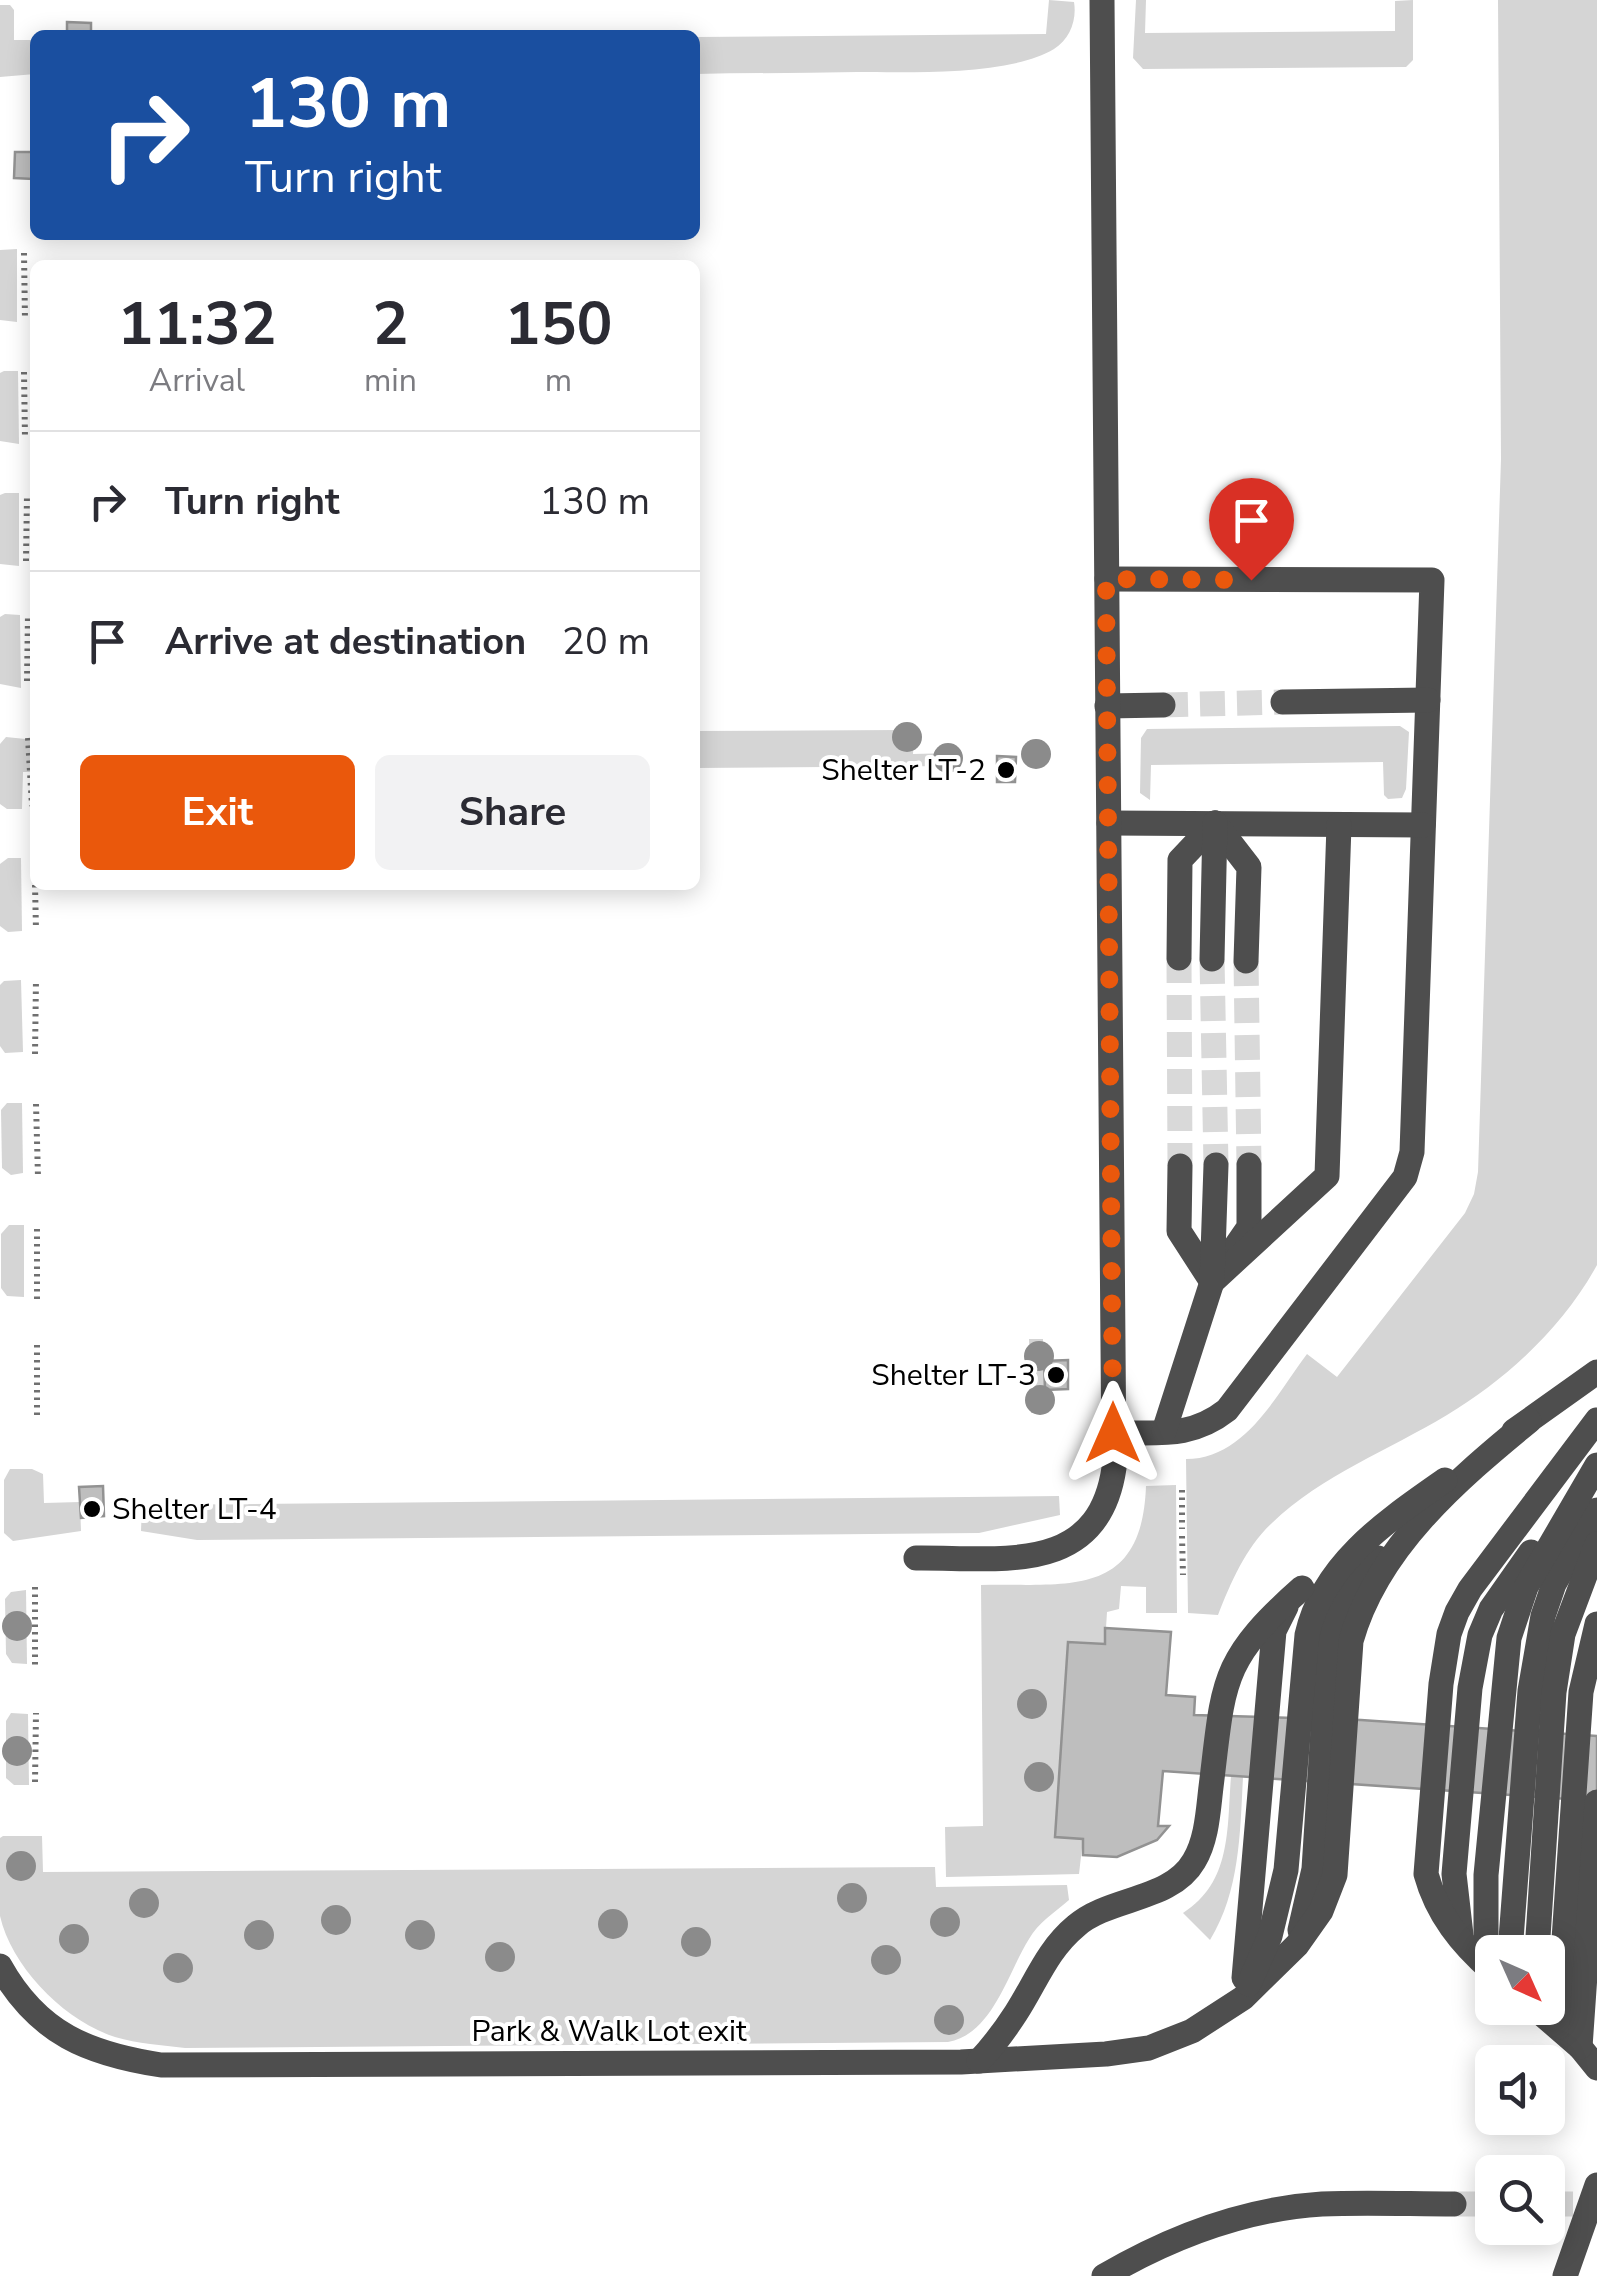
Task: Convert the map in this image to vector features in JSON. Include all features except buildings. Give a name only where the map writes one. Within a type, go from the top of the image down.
[{"type":"lane","points":[[916,1558],[1017,1558],[1068,1546],[1100,1517],[1114,1468],[1102,0]]},
{"type":"lane","points":[[1106,579],[1432,580],[1412,1152],[1405,1177],[1228,1410],[1192,1431],[1113,1433]]},
{"type":"lane","points":[[1284,702],[1428,700]]},
{"type":"lane","points":[[1107,706],[1163,705]]},
{"type":"lane","points":[[1109,823],[1424,825]]},
{"type":"lane","points":[[1180,958],[1180,860],[1216,823]]},
{"type":"lane","points":[[1212,959],[1216,823]]},
{"type":"lane","points":[[1216,823],[1249,867],[1246,961]]},
{"type":"lane","points":[[1212,1282],[1327,1176],[1339,824]]},
{"type":"lane","points":[[1164,1432],[1212,1282],[1216,1165]]},
{"type":"lane","points":[[1212,1282],[1249,1227],[1249,1165]]},
{"type":"lane","points":[[1180,1166],[1179,1231],[1212,1282]]},
{"type":"lane","points":[[979,2061],[1018,2010],[1058,1942],[1080,1922],[1104,1908],[1173,1882],[1192,1866],[1206,1828],[1227,1678],[1252,1636],[1302,1588],[1380,1525],[1597,1372]]},
{"type":"lane","points":[[1475,1955],[1446,1922],[1426,1874],[1441,1684],[1449,1634],[1470,1589],[1597,1420]]},
{"type":"lane","name":"Park & Walk Lot exit","points":[[0,1966],[27,2003],[63,2035],[104,2055],[162,2065],[979,2061],[1149,2048],[1192,2031],[1243,1998],[1297,1945],[1322,1911],[1335,1875],[1351,1641],[1358,1614],[1385,1568],[1442,1497],[1529,1421]]},
{"type":"lane","points":[[1464,1944],[1456,1912],[1454,1874],[1470,1688],[1480,1634],[1508,1582],[1591,1474]]},
{"type":"lane","points":[[1488,1935],[1486,1875],[1509,1638],[1526,1587],[1591,1474]]},
{"type":"lane","points":[[1511,1935],[1530,1691],[1543,1616],[1554,1584],[1597,1510]]},
{"type":"lane","points":[[1243,1998],[1270,1936],[1286,1870],[1312,1611],[1328,1584],[1380,1525]]},
{"type":"lane","points":[[1539,1935],[1558,1664],[1574,1598],[1597,1544]]},
{"type":"lane","points":[[1243,1998],[1274,1631],[1278,1618],[1302,1588]]},
{"type":"lane","points":[[1558,2028],[1581,1692],[1597,1624]]},
{"type":"lane","points":[[1580,2047],[1597,1802]]},
{"type":"lane","points":[[1555,2025],[1597,2068]]},
{"type":"lane","points":[[1565,2276],[1597,2185]]},
{"type":"lane","points":[[1104,2276],[1182,2235],[1279,2209],[1322,2204],[1454,2204]]},
{"type":"path","points":[[24,253],[25,320]]},
{"type":"path","points":[[24,372],[25,438]]},
{"type":"path","points":[[26,562],[27,495]]},
{"type":"path","points":[[28,614],[28,681]]},
{"type":"path","points":[[28,738],[30,772]]},
{"type":"path","points":[[35,890],[36,930]]},
{"type":"path","points":[[35,1054],[36,979]]},
{"type":"path","points":[[36,1104],[38,1177]]},
{"type":"path","points":[[37,1300],[38,1228]]},
{"type":"path","points":[[36,1345],[37,1418]]},
{"type":"path","points":[[1182,1490],[1183,1575]]},
{"type":"path","points":[[35,1587],[35,1665]]},
{"type":"path","points":[[35,1782],[36,1713]]},
{"type":"shaded area","points":[[1049,0],[1074,2],[1073,22],[1060,45],[1012,64],[931,72],[700,74],[700,37],[1046,34]]},
{"type":"shaded area","points":[[1136,0],[1146,0],[1145,33],[1395,31],[1395,1],[1413,0],[1413,60],[1406,67],[1143,69],[1133,58]]},
{"type":"shaded area","points":[[1498,0],[1597,0],[1597,1265],[1568,1310],[1512,1368],[1447,1415],[1334,1477],[1291,1506],[1263,1532],[1247,1554],[1218,1615],[1188,1613],[1186,1459],[1207,1456],[1242,1437],[1271,1405],[1307,1354],[1337,1377],[1465,1213],[1474,1194],[1478,1172],[1501,459]]},
{"type":"shaded area","points":[[0,5],[10,5],[14,10],[14,40],[30,40],[30,74],[0,77]]},
{"type":"shaded area","points":[[17,249],[17,322],[0,320],[0,250]]},
{"type":"shaded area","points":[[18,371],[19,444],[0,441],[0,373]]},
{"type":"shaded area","points":[[19,493],[19,566],[0,564],[0,495]]},
{"type":"shaded area","points":[[20,615],[21,688],[0,684],[0,617]]},
{"type":"shaded area","points":[[1400,726],[1409,732],[1406,789],[1402,798],[1388,799],[1384,795],[1383,762],[1151,765],[1150,800],[1140,793],[1141,738],[1147,729]]},
{"type":"shaded area","points":[[901,730],[914,732],[913,754],[954,753],[954,766],[700,768],[700,731]]},
{"type":"shaded area","points":[[6,737],[30,739],[30,772],[23,772],[22,809],[7,809],[0,804],[0,744]]},
{"type":"shaded area","points":[[8,858],[21,858],[22,931],[8,932],[0,926],[0,864]]},
{"type":"shaded area","points":[[21,980],[23,1052],[5,1053],[0,1046],[0,985]]},
{"type":"shaded area","points":[[7,1103],[22,1103],[23,1173],[11,1175],[2,1168],[1,1110]]},
{"type":"shaded area","points":[[9,1225],[24,1225],[24,1297],[7,1296],[1,1288],[1,1234]]},
{"type":"shaded area","points":[[1029,1339],[1043,1339],[1045,1412],[1031,1413]]},
{"type":"shaded area","points":[[10,1469],[32,1469],[43,1474],[44,1503],[80,1502],[81,1531],[13,1541],[4,1533],[4,1480]]},
{"type":"shaded area","points":[[1176,1485],[1177,1613],[1146,1613],[1146,1587],[1121,1586],[1119,1609],[1107,1612],[1105,1644],[1056,1837],[1083,1839],[1079,1874],[946,1877],[945,1827],[983,1826],[981,1585],[1043,1585],[1094,1578],[1115,1567],[1131,1549],[1141,1523],[1146,1486]]},
{"type":"shaded area","points":[[1059,1496],[1060,1515],[979,1533],[197,1540],[141,1531],[142,1505]]},
{"type":"shaded area","points":[[26,1590],[27,1664],[12,1663],[6,1654],[5,1599],[11,1592]]},
{"type":"shaded area","points":[[11,1713],[28,1714],[29,1785],[14,1785],[6,1778],[6,1721]]},
{"type":"shaded area","points":[[1231,1776],[1243,1777],[1237,1861],[1227,1902],[1210,1940],[1183,1913],[1211,1886],[1219,1870],[1227,1834]]},
{"type":"shaded area","points":[[3,1836],[42,1836],[43,1872],[935,1867],[936,1887],[1067,1885],[1069,1900],[1033,1933],[988,2015],[964,2037],[948,2042],[185,2048],[132,2041],[96,2029],[60,2005],[28,1973],[0,1916]]},
{"type":"tunnel","points":[[1163,705],[1283,702]]},
{"type":"tunnel","points":[[1179,958],[1180,1166]]},
{"type":"tunnel","points":[[1212,959],[1216,1165]]},
{"type":"tunnel","points":[[1246,961],[1249,1165]]},
{"type":"tunnel","points":[[1454,2204],[1475,2204]]},
{"type":"tunnel","points":[[1565,2204],[1597,2204]]},
{"type":"place","name":"Shelter LT-2","points":[[1006,770]]},
{"type":"place","name":"Shelter LT-3","points":[[1056,1375]]},
{"type":"place","name":"Shelter LT-4","points":[[92,1509]]},
{"type":"route","points":[[1113,1433],[1106,579],[1251,580]]}]
